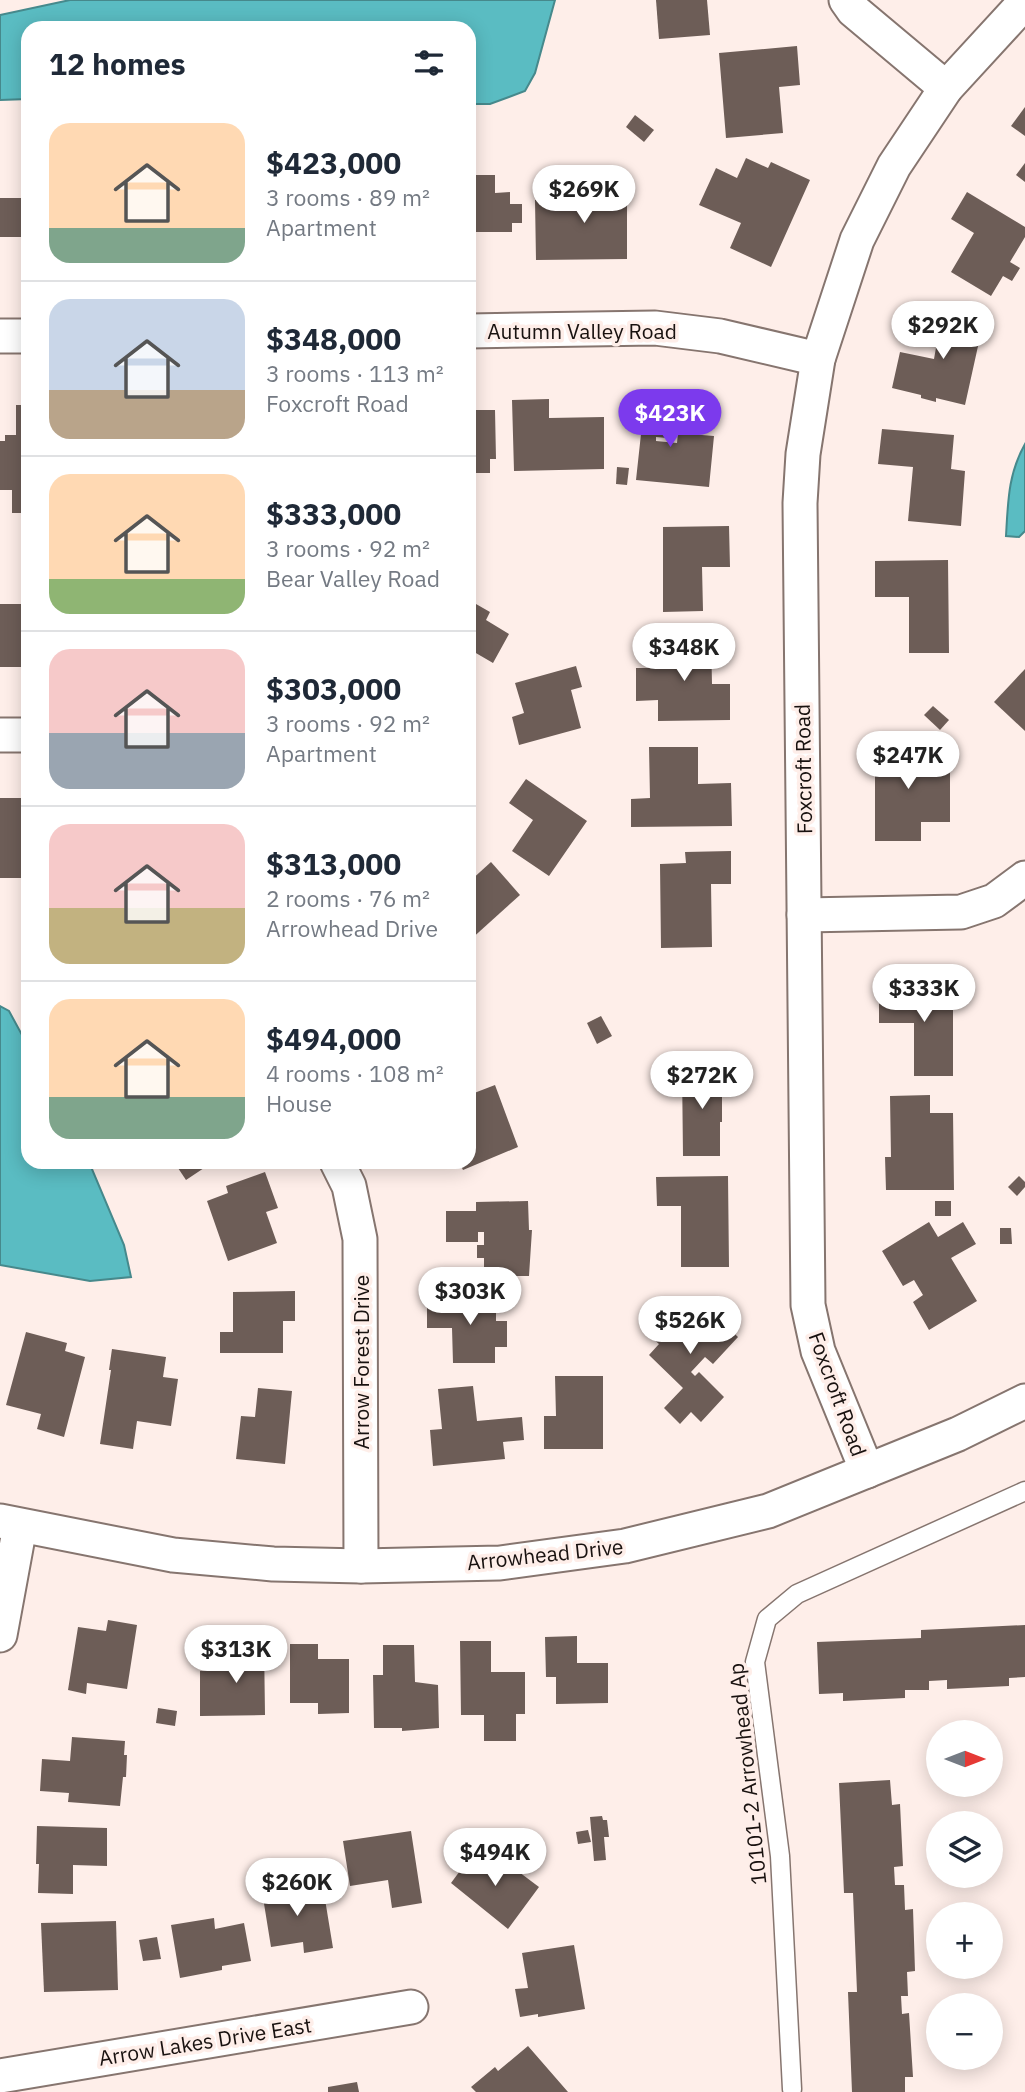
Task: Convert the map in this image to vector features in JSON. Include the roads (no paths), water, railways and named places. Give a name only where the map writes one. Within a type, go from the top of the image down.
[{"type":"street","points":[[846,0],[853,10],[946,88]]},
{"type":"street","name":"Foxcroft Road","points":[[867,1471],[818,1351],[808,1305],[800,503],[803,454],[818,359],[857,240],[894,166],[946,88],[1025,2]]},
{"type":"street","name":"Autumn Valley Road","points":[[476,331],[655,328],[720,336],[818,359]]},
{"type":"street","points":[[0,336],[21,336]]},
{"type":"street","points":[[0,735],[21,735]]},
{"type":"street","points":[[804,915],[961,912],[994,901],[1025,878]]},
{"type":"street","name":"Arrow Forest Drive","points":[[340,1169],[349,1186],[360,1240],[361,1566]]},
{"type":"street","name":"Arrowhead Drive","points":[[10,1523],[173,1555],[273,1564],[361,1566],[500,1563],[625,1546],[768,1511],[958,1434],[1025,1401]]},
{"type":"street","points":[[0,1635],[10,1523]]},
{"type":"street","name":"Arrow Lakes Drive East","points":[[0,2076],[411,2007]]},
{"type":"lane","name":"10101-2 Arrowhead Ap","points":[[792,2089],[780,1856],[754,1662],[767,1619],[797,1594],[1025,1490]]},
{"type":"water","points":[[70,0],[555,0],[535,73],[525,91],[490,104],[476,104],[476,21],[21,21],[21,99],[0,100],[0,15]]},
{"type":"water","points":[[1025,444],[1025,531],[1019,537],[1006,536],[1012,477]]},
{"type":"water","points":[[0,1006],[9,1011],[21,1033],[21,1169],[92,1169],[124,1245],[131,1277],[90,1281],[0,1265]]}]
